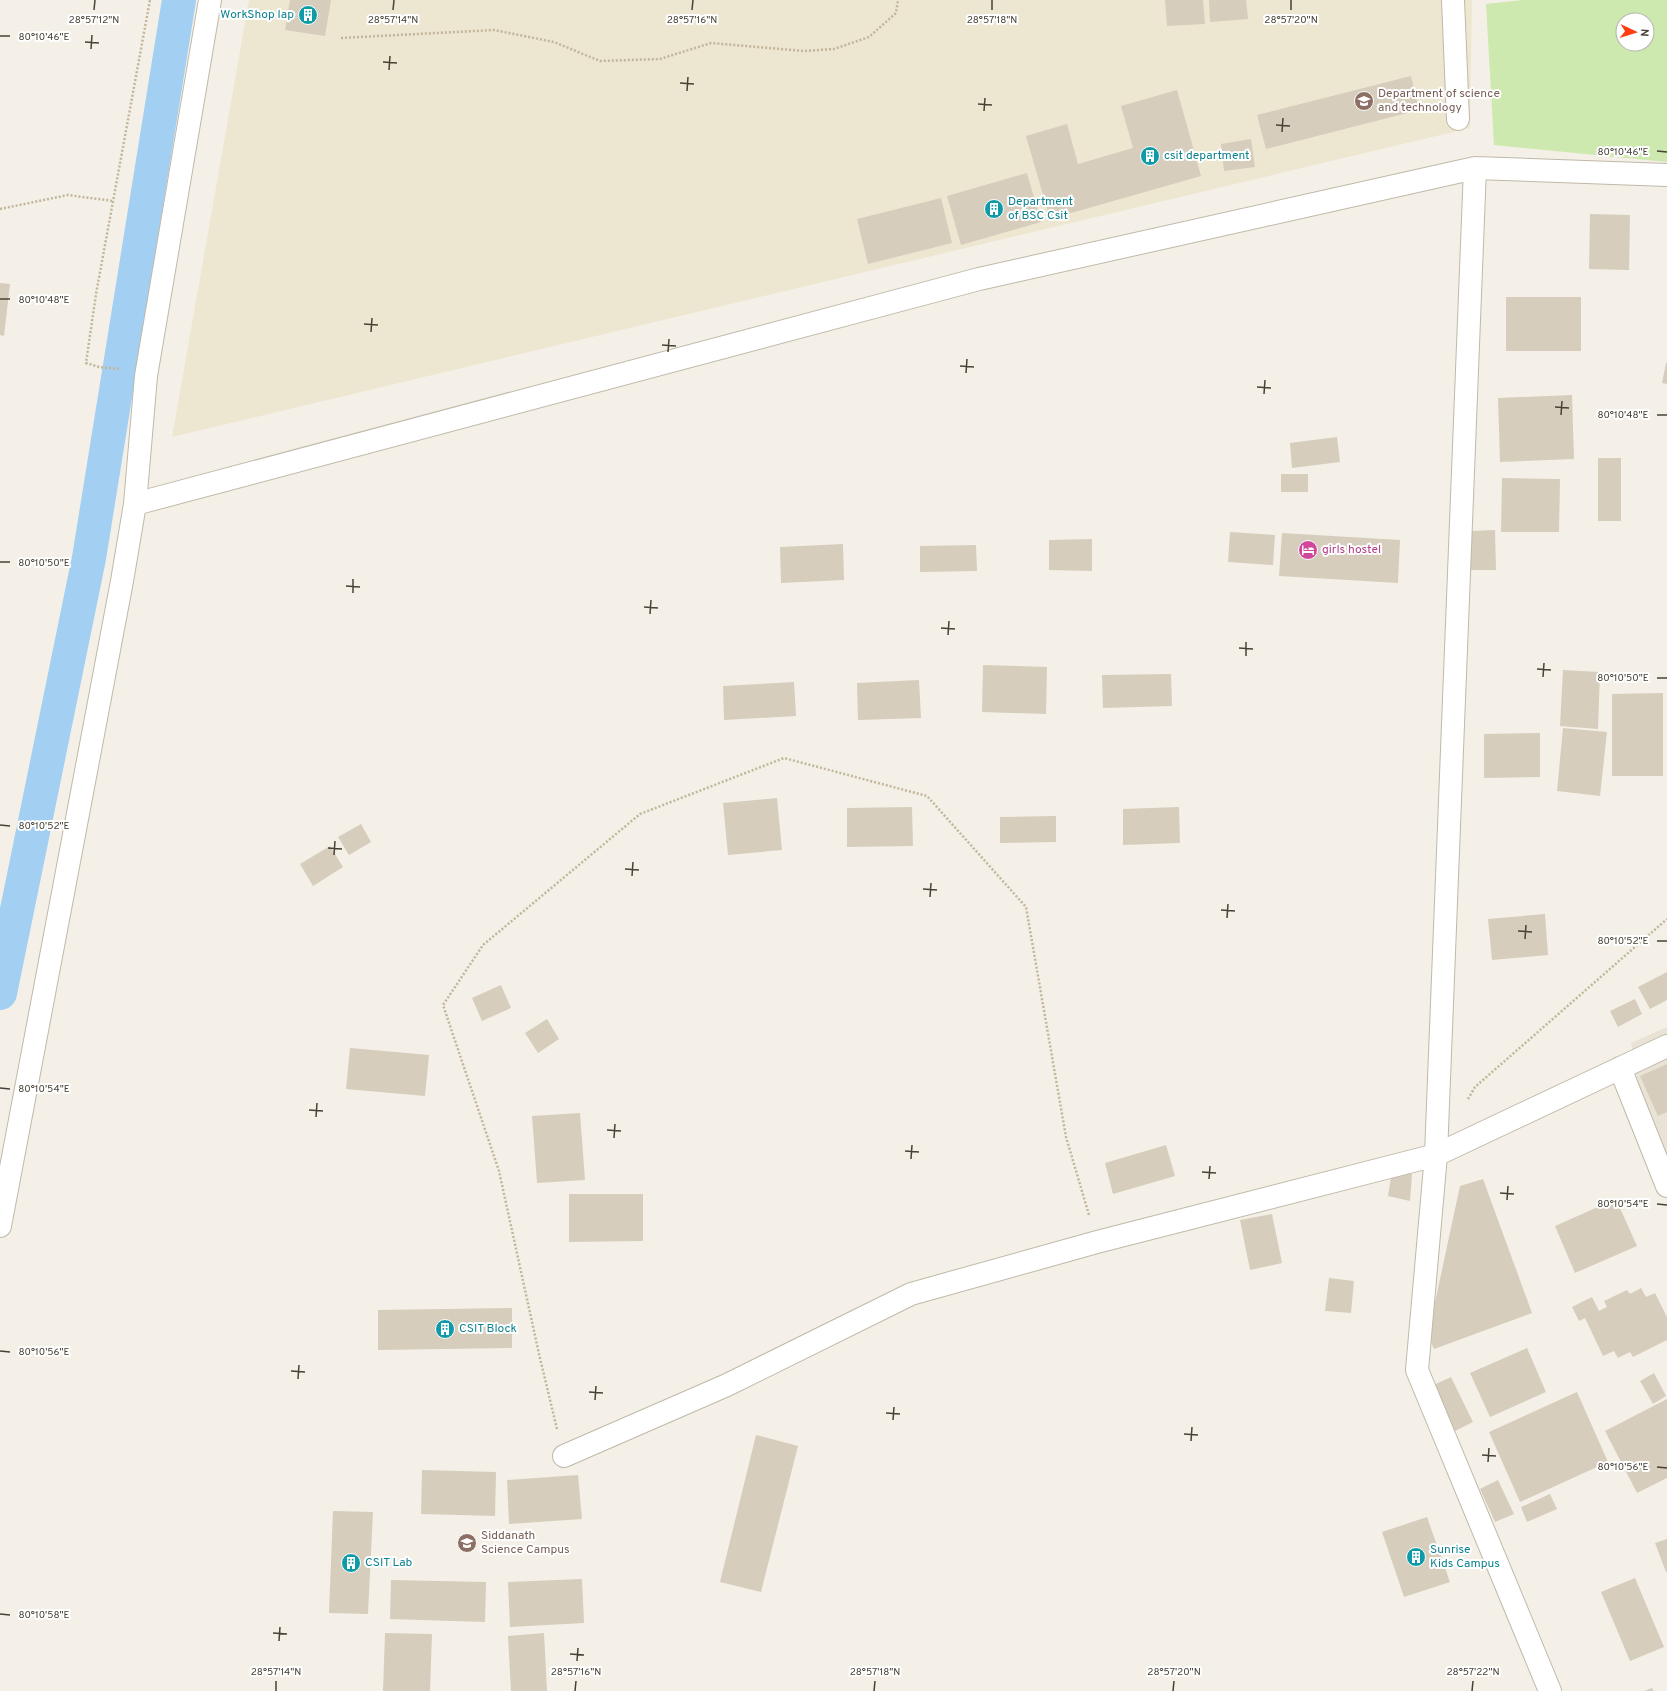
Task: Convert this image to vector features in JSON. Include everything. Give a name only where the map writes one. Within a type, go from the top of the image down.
[{"type":"street","points":[[0,1226],[122,581],[135,504],[146,376],[210,0]]},
{"type":"street","points":[[1453,0],[1458,119]]},
{"type":"street","points":[[135,504],[979,279],[1475,168],[1667,175]]},
{"type":"street","points":[[1475,168],[1436,1155],[1417,1370],[1550,1691]]},
{"type":"street","points":[[564,1456],[727,1385],[911,1294],[1096,1242],[1436,1155],[1667,1046]]},
{"type":"street","points":[[1620,1068],[1667,1186]]},
{"type":"path","points":[[120,369],[99,367],[86,363],[96,294],[150,0]]},
{"type":"path","points":[[341,38],[494,30],[554,42],[600,61],[660,59],[711,44],[812,50],[834,49],[869,38],[896,13],[898,0]]},
{"type":"path","points":[[0,209],[68,194],[113,200]]},
{"type":"path","points":[[564,1456],[539,1354],[499,1171],[443,1004],[483,945],[640,814],[784,758],[927,796],[1026,906],[1066,1137],[1096,1242]]},
{"type":"path","points":[[1467,1100],[1475,1087],[1667,919]]},
{"type":"shaded area","points":[[249,0],[1472,0],[1470,128],[172,437]]},
{"type":"shaded area","points":[[1667,1027],[1667,1171],[1643,1112],[1631,1043]]},
{"type":"green space","points":[[1523,0],[1667,0],[1667,162],[1494,145],[1486,4]]},
{"type":"building","name":"WorkShop lap","points":[[290,0],[331,0],[325,36],[285,30]]},
{"type":"building","points":[[1165,0],[1203,0],[1205,24],[1167,26]]},
{"type":"building","points":[[1209,0],[1246,0],[1248,19],[1210,22]]},
{"type":"building","points":[[1411,76],[1419,110],[1266,149],[1257,115]]},
{"type":"building","name":"csit department","points":[[1177,90],[1201,176],[1050,219],[1026,136],[1067,124],[1078,164],[1133,148],[1121,106]]},
{"type":"building","points":[[1251,139],[1255,167],[1224,171],[1221,144]]},
{"type":"building","name":"Department of BSC Csit","points":[[1027,173],[1041,222],[961,245],[947,196]]},
{"type":"building","points":[[941,198],[952,243],[868,264],[857,219]]},
{"type":"building","points":[[1590,214],[1630,215],[1629,270],[1589,269]]},
{"type":"building","points":[[0,283],[10,284],[4,336],[0,335]]},
{"type":"building","points":[[1506,297],[1581,297],[1581,351],[1506,351]]},
{"type":"building","points":[[1667,363],[1667,384],[1662,383]]},
{"type":"building","points":[[1572,395],[1574,459],[1500,462],[1498,398]]},
{"type":"building","points":[[1337,437],[1340,462],[1292,468],[1290,443]]},
{"type":"building","points":[[1598,458],[1621,458],[1621,521],[1598,521]]},
{"type":"building","points":[[1281,474],[1308,474],[1308,492],[1281,492]]},
{"type":"building","points":[[1502,478],[1560,479],[1559,532],[1501,532]]},
{"type":"building","points":[[1495,530],[1496,570],[1471,570],[1470,531]]},
{"type":"building","points":[[1230,532],[1275,535],[1273,565],[1228,562]]},
{"type":"building","points":[[1282,533],[1400,540],[1398,583],[1279,576]]},
{"type":"building","points":[[1092,539],[1092,571],[1049,570],[1049,540]]},
{"type":"building","points":[[843,544],[844,580],[781,583],[780,547]]},
{"type":"building","points":[[976,545],[977,571],[920,572],[920,546]]},
{"type":"building","points":[[983,665],[1047,667],[1046,714],[982,712]]},
{"type":"building","points":[[1563,670],[1600,672],[1598,729],[1560,726]]},
{"type":"building","points":[[1171,674],[1172,706],[1103,708],[1102,675]]},
{"type":"building","points":[[919,680],[921,718],[858,720],[857,683]]},
{"type":"building","points":[[794,682],[796,716],[724,720],[723,686]]},
{"type":"building","points":[[1663,693],[1663,776],[1612,776],[1612,694]]},
{"type":"building","points":[[1563,728],[1607,732],[1600,796],[1557,791]]},
{"type":"building","points":[[1540,733],[1540,777],[1484,778],[1484,734]]},
{"type":"building","points":[[777,798],[782,850],[728,855],[723,803]]},
{"type":"building","points":[[912,807],[913,846],[847,847],[847,808]]},
{"type":"building","points":[[1179,807],[1180,843],[1123,845],[1123,809]]},
{"type":"building","points":[[1056,816],[1056,842],[1000,843],[1000,817]]},
{"type":"building","points":[[361,824],[371,842],[349,855],[338,837]]},
{"type":"building","points":[[330,846],[343,867],[313,886],[300,864]]},
{"type":"building","points":[[1545,914],[1548,955],[1492,960],[1488,919]]},
{"type":"building","points":[[1667,972],[1667,1000],[1650,1009],[1638,987]]},
{"type":"building","points":[[501,985],[511,1008],[482,1021],[472,998]]},
{"type":"building","points":[[1635,999],[1642,1014],[1618,1027],[1610,1011]]},
{"type":"building","points":[[547,1019],[559,1039],[538,1053],[525,1033]]},
{"type":"building","points":[[350,1048],[429,1055],[425,1096],[346,1089]]},
{"type":"building","points":[[1667,1064],[1667,1112],[1658,1116],[1640,1076]]},
{"type":"building","points":[[580,1113],[585,1180],[537,1183],[532,1116]]},
{"type":"building","points":[[1166,1145],[1175,1176],[1113,1194],[1105,1163]]},
{"type":"building","points":[[1392,1171],[1412,1174],[1410,1201],[1388,1196]]},
{"type":"building","points":[[1483,1179],[1532,1313],[1434,1349],[1428,1335],[1460,1186]]},
{"type":"building","points":[[569,1194],[643,1194],[643,1241],[569,1242]]},
{"type":"building","points":[[1616,1199],[1637,1246],[1575,1273],[1555,1226]]},
{"type":"building","points":[[1272,1214],[1282,1263],[1250,1270],[1240,1220]]},
{"type":"building","points":[[1329,1278],[1354,1281],[1351,1313],[1325,1311]]},
{"type":"building","points":[[1641,1288],[1646,1297],[1655,1293],[1667,1317],[1667,1340],[1633,1357],[1630,1352],[1618,1358],[1614,1351],[1603,1356],[1585,1318],[1579,1321],[1572,1307],[1592,1297],[1599,1311],[1607,1307],[1604,1301],[1627,1290],[1630,1294]]},
{"type":"building","name":"CSIT Block","points":[[512,1308],[512,1348],[378,1350],[378,1310]]},
{"type":"building","points":[[1527,1348],[1546,1392],[1490,1417],[1470,1373]]},
{"type":"building","points":[[1654,1373],[1666,1396],[1653,1404],[1640,1381]]},
{"type":"building","points":[[1451,1377],[1473,1422],[1451,1433],[1429,1387]]},
{"type":"building","points":[[1577,1392],[1608,1462],[1520,1502],[1489,1432]]},
{"type":"building","points":[[1667,1399],[1667,1478],[1637,1493],[1605,1431]]},
{"type":"building","points":[[756,1435],[798,1446],[761,1592],[720,1582]]},
{"type":"building","points":[[422,1470],[496,1472],[495,1516],[421,1514]]},
{"type":"building","points":[[578,1475],[582,1519],[509,1524],[507,1480]]},
{"type":"building","points":[[1498,1480],[1514,1514],[1495,1522],[1480,1489]]},
{"type":"building","points":[[1550,1494],[1557,1509],[1527,1522],[1521,1507]]},
{"type":"building","name":"CSIT Lab","points":[[333,1511],[373,1512],[368,1614],[329,1613]]},
{"type":"building","name":"Sunrise Kids Campus","points":[[1427,1517],[1450,1582],[1404,1597],[1382,1532]]},
{"type":"building","points":[[1667,1539],[1667,1572],[1666,1572],[1655,1543]]},
{"type":"building","points":[[1635,1578],[1664,1647],[1630,1661],[1601,1592]]},
{"type":"building","points":[[582,1579],[584,1623],[510,1627],[508,1582]]},
{"type":"building","points":[[391,1580],[486,1582],[485,1622],[390,1619]]},
{"type":"building","points":[[385,1633],[432,1634],[430,1691],[383,1691]]},
{"type":"building","points":[[544,1633],[547,1691],[511,1691],[508,1636]]},
{"type":"building","points":[[1652,1688],[1654,1691],[1644,1691]]},
{"type":"waterway","points":[[0,993],[89,558],[179,0]]},
{"type":"place","name":"WorkShop lap","points":[[308,15]]},
{"type":"place","name":"Department of science and technology","points":[[1364,101]]},
{"type":"place","name":"csit department","points":[[1150,156]]},
{"type":"place","name":"Department of BSC Csit","points":[[994,209]]},
{"type":"place","name":"girls hostel","points":[[1308,550]]},
{"type":"place","name":"CSIT Block","points":[[445,1329]]},
{"type":"place","name":"Siddanath Science Campus","points":[[467,1543]]},
{"type":"place","name":"Sunrise Kids Campus","points":[[1416,1557]]},
{"type":"place","name":"CSIT Lab","points":[[351,1563]]}]
